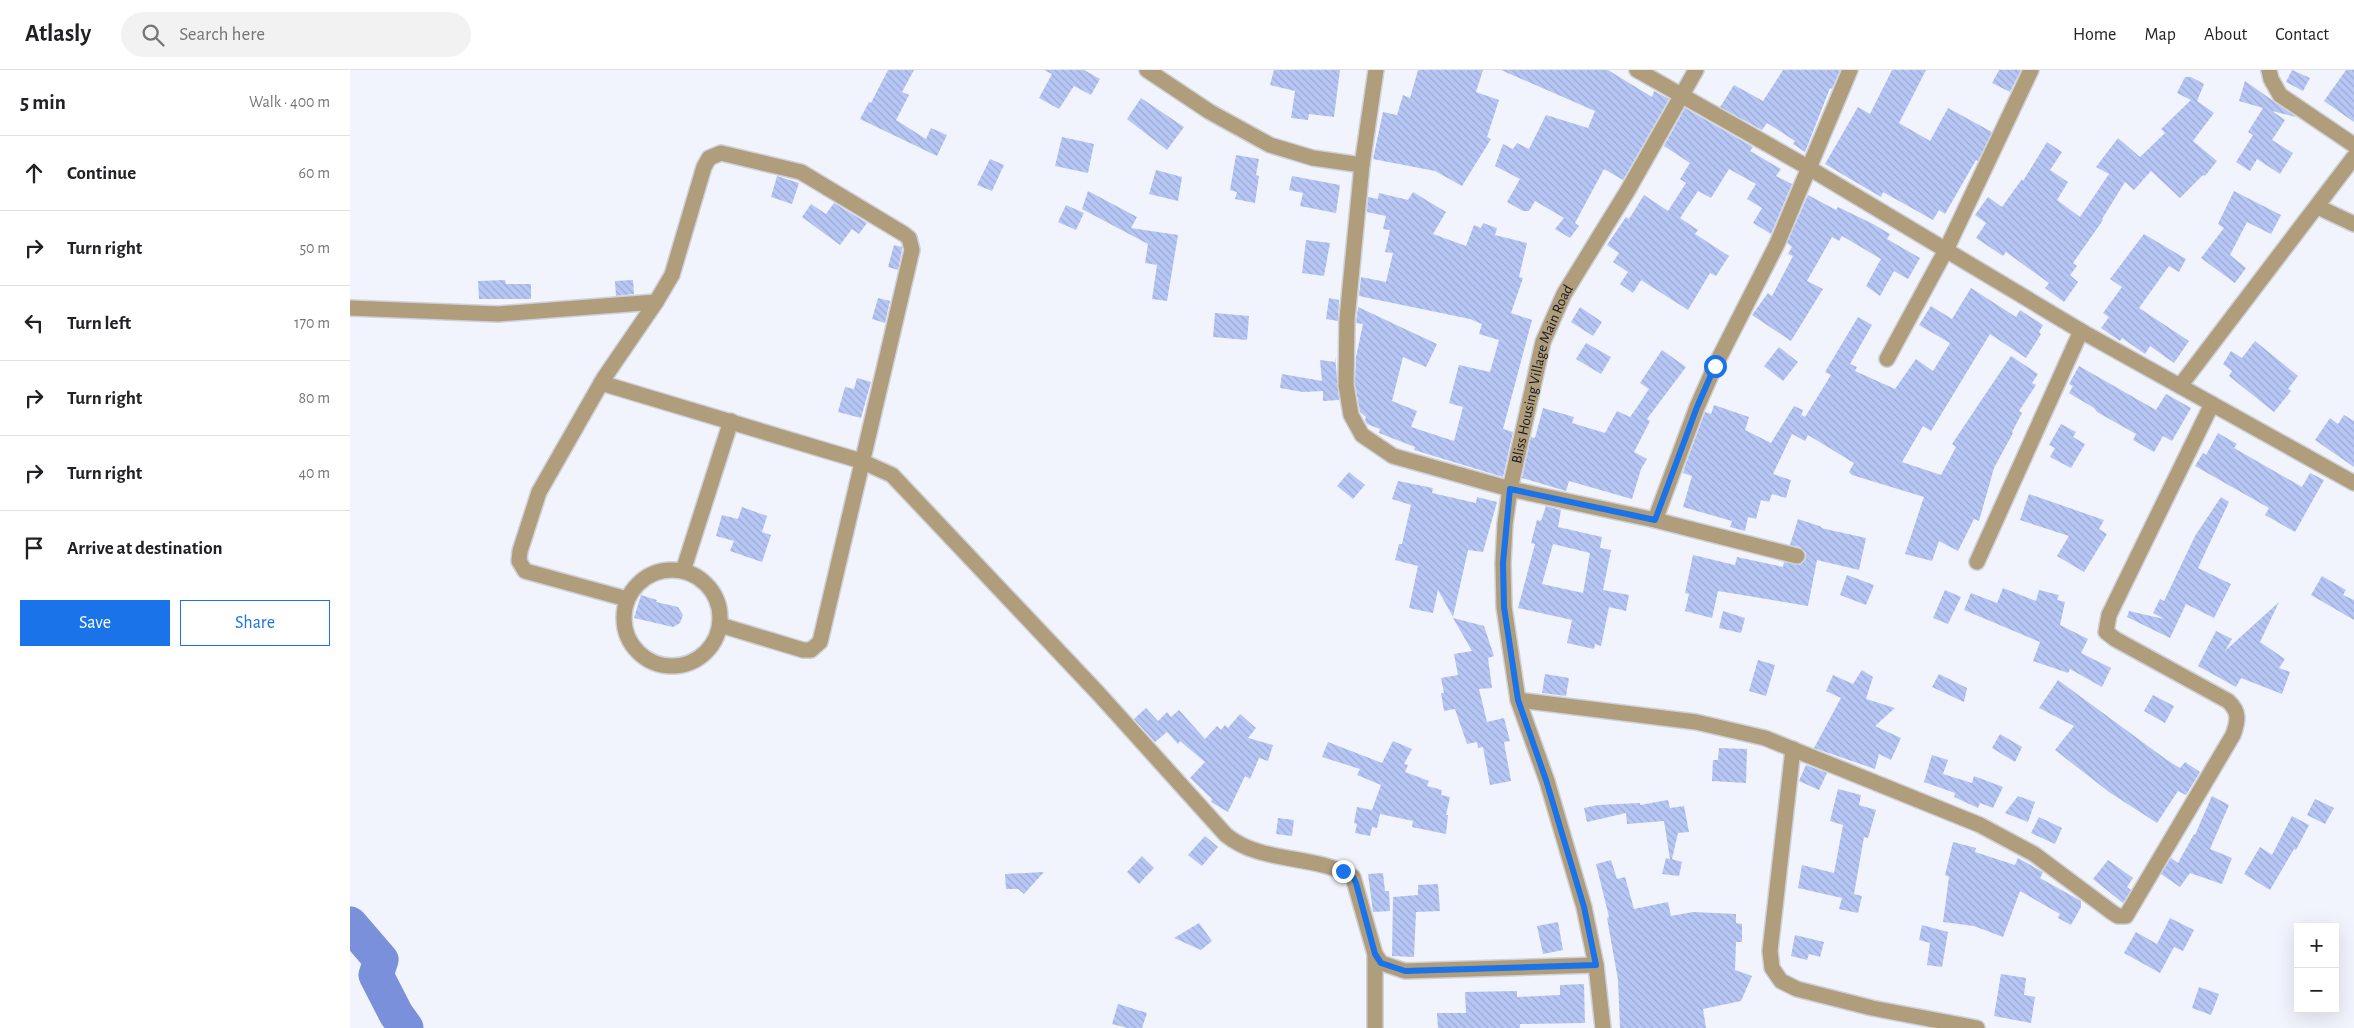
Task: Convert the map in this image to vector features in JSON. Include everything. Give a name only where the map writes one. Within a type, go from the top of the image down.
[{"type":"street","points":[[1147,70],[1210,112],[1270,145],[1313,158],[1362,165]]},
{"type":"street","points":[[1376,70],[1362,165],[1347,319],[1346,385],[1351,415],[1362,435],[1393,456],[1510,489],[1655,520],[1797,556]]},
{"type":"street","points":[[1637,70],[1809,168],[2081,331],[2354,483]]},
{"type":"street","name":"Bliss Housing Village Main Road","points":[[1603,1028],[1596,965],[1584,907],[1546,780],[1518,700],[1504,607],[1503,563],[1510,489],[1543,342],[1564,294],[1683,96],[1696,70]]},
{"type":"street","points":[[1655,520],[1711,374],[1777,244],[1850,70]]},
{"type":"street","points":[[1887,359],[1946,250],[2030,70]]},
{"type":"street","points":[[2269,70],[2271,79],[2280,95],[2354,145]]},
{"type":"street","points":[[627,599],[525,571],[519,561],[520,551],[539,492],[601,383],[656,302],[679,259],[704,167],[709,158],[714,154],[721,154],[801,172],[904,234],[909,238],[912,250],[820,642],[816,647],[803,650],[720,625]]},
{"type":"street","points":[[2180,386],[2318,207],[2354,157]]},
{"type":"street","points":[[2318,207],[2354,224]]},
{"type":"street","points":[[350,308],[498,314],[656,302]]},
{"type":"street","points":[[1977,562],[2081,331]]},
{"type":"street","points":[[601,383],[862,460],[892,475],[1098,693],[1226,835],[1247,848],[1334,868],[1353,877],[1375,954],[1375,1028]]},
{"type":"street","points":[[1518,700],[1696,722],[1757,735],[1980,825],[2034,854],[2113,913],[2118,916],[2126,916],[2233,735],[2239,719],[2234,707],[2228,701],[2114,639],[2106,632],[2109,615],[2212,404]]},
{"type":"street","points":[[683,571],[731,422]]},
{"type":"street","points":[[666,570],[683,571],[700,578],[712,591],[719,607],[720,625],[714,642],[702,656],[686,664],[668,666],[650,661],[636,650],[626,635],[623,617],[627,599],[636,585],[649,575],[666,570]]},
{"type":"street","points":[[1793,749],[1770,951],[1772,968],[1781,981],[1797,989],[1872,1008],[1977,1028]]},
{"type":"street","points":[[1375,954],[1381,963],[1405,971],[1596,965]]},
{"type":"building","points":[[888,70],[914,70],[902,92],[909,95],[896,120],[926,139],[931,128],[947,135],[937,156],[860,119],[869,102],[871,103]]},
{"type":"building","points":[[1044,70],[1084,70],[1100,79],[1091,95],[1074,86],[1059,109],[1039,98],[1052,74]]},
{"type":"building","points":[[1274,70],[1340,70],[1334,117],[1309,114],[1308,120],[1291,118],[1295,91],[1270,85]]},
{"type":"building","points":[[1418,70],[1483,70],[1476,92],[1499,100],[1487,137],[1491,139],[1462,186],[1435,171],[1373,159],[1383,112],[1397,115],[1403,95],[1410,98]]},
{"type":"building","points":[[1501,70],[1608,70],[1652,97],[1654,91],[1669,99],[1623,180],[1604,169],[1575,223],[1579,226],[1570,238],[1555,229],[1564,218],[1535,201],[1529,211],[1523,211],[1507,202],[1520,179],[1495,166],[1503,144],[1513,149],[1517,143],[1529,149],[1546,115],[1588,128],[1595,111]]},
{"type":"building","points":[[1783,70],[1840,70],[1832,89],[1830,88],[1805,152],[1793,144],[1795,141],[1767,123],[1762,130],[1720,107],[1734,85],[1763,101]]},
{"type":"building","points":[[1892,70],[1926,70],[1899,123],[1930,141],[1948,108],[1992,132],[1978,161],[1976,160],[1945,214],[1939,210],[1933,220],[1883,192],[1881,197],[1825,164],[1858,107],[1870,114]]},
{"type":"building","points":[[1999,70],[2021,70],[2010,92],[1992,83]]},
{"type":"building","points":[[2292,70],[2310,78],[2303,91],[2286,82]]},
{"type":"building","points":[[2346,70],[2354,70],[2354,122],[2324,101]]},
{"type":"building","points":[[2185,77],[2191,77],[2204,84],[2197,101],[2214,113],[2193,141],[2217,161],[2205,176],[2203,175],[2180,198],[2151,171],[2134,190],[2125,182],[2103,220],[2073,263],[2077,266],[2070,275],[2078,282],[2064,302],[2045,288],[2049,283],[2006,252],[2003,256],[1976,238],[1986,223],[1975,215],[1988,197],[2002,207],[2022,179],[2023,181],[2047,142],[2062,152],[2050,170],[2068,182],[2057,200],[2080,217],[2109,174],[2096,167],[2118,138],[2140,157],[2165,133],[2161,129],[2191,100],[2177,93]]},
{"type":"building","points":[[2245,81],[2296,117],[2272,111],[2285,120],[2272,140],[2293,153],[2280,174],[2257,159],[2250,171],[2236,162],[2253,135],[2248,132],[2263,108],[2239,101]]},
{"type":"building","points":[[1141,98],[1184,127],[1167,150],[1127,119]]},
{"type":"building","points":[[1685,108],[1753,147],[1750,151],[1781,169],[1776,176],[1792,184],[1771,234],[1753,223],[1762,208],[1747,199],[1756,184],[1729,169],[1711,198],[1698,191],[1680,218],[1698,230],[1695,234],[1729,256],[1716,276],[1710,273],[1688,310],[1641,280],[1633,293],[1620,284],[1628,272],[1613,262],[1619,253],[1607,245],[1626,217],[1629,219],[1644,195],[1668,211],[1686,183],[1680,179],[1690,163],[1664,146]]},
{"type":"building","points":[[1062,137],[1094,144],[1088,173],[1055,166]]},
{"type":"building","points":[[1236,155],[1259,159],[1256,175],[1259,176],[1255,203],[1235,199],[1237,192],[1230,190]]},
{"type":"building","points":[[990,159],[1004,165],[992,191],[977,185]]},
{"type":"building","points":[[1156,170],[1182,177],[1178,201],[1149,194]]},
{"type":"building","points":[[777,176],[799,183],[792,204],[771,197]]},
{"type":"building","points":[[1292,176],[1340,185],[1336,213],[1300,206],[1303,193],[1289,190]]},
{"type":"building","points":[[1088,191],[1137,217],[1131,228],[1178,235],[1167,301],[1152,299],[1157,265],[1145,263],[1148,244],[1082,209]]},
{"type":"building","points":[[2234,191],[2281,215],[2271,234],[2247,222],[2230,255],[2246,268],[2235,283],[2201,258],[2224,228],[2218,224]]},
{"type":"building","points":[[1413,192],[1446,212],[1433,234],[1466,246],[1474,225],[1481,228],[1483,223],[1497,228],[1495,235],[1527,243],[1519,277],[1523,278],[1511,313],[1532,320],[1503,429],[1513,432],[1503,477],[1414,450],[1415,447],[1379,433],[1380,429],[1367,424],[1366,417],[1360,412],[1355,384],[1356,357],[1363,324],[1356,323],[1358,307],[1437,344],[1426,367],[1403,357],[1392,401],[1417,411],[1411,427],[1454,441],[1463,407],[1449,403],[1459,365],[1490,372],[1499,340],[1479,334],[1482,324],[1470,319],[1359,296],[1361,277],[1386,282],[1393,253],[1385,252],[1390,230],[1383,229],[1386,216],[1367,212],[1368,197],[1378,199],[1379,193],[1408,200]]},
{"type":"building","points":[[1808,195],[1836,210],[1838,207],[1873,224],[1890,234],[1887,239],[1920,258],[1908,279],[1894,271],[1880,296],[1866,286],[1881,259],[1842,236],[1839,241],[1832,237],[1807,281],[1823,289],[1791,341],[1752,315],[1768,293],[1772,296],[1793,256],[1788,254],[1792,247],[1787,243]]},
{"type":"building","points":[[834,203],[867,223],[859,234],[852,229],[840,245],[802,217],[811,204],[826,214]]},
{"type":"building","points":[[1066,205],[1084,213],[1076,230],[1058,222]]},
{"type":"building","points":[[2144,234],[2186,259],[2179,272],[2169,266],[2139,308],[2189,341],[2174,363],[2150,346],[2145,354],[2122,338],[2120,341],[2101,328],[2109,317],[2103,313],[2122,287],[2110,279]]},
{"type":"building","points":[[1306,240],[1330,243],[1324,276],[1302,273]]},
{"type":"building","points":[[894,245],[902,247],[898,270],[888,267]]},
{"type":"building","points":[[505,280],[506,284],[531,284],[531,299],[479,299],[478,281]]},
{"type":"building","points":[[633,280],[634,294],[616,296],[615,281]]},
{"type":"building","points":[[1971,288],[2016,317],[2020,310],[2043,325],[2039,332],[2041,334],[2026,358],[1990,334],[1931,431],[1923,426],[1902,462],[1941,475],[1956,447],[1952,444],[2011,356],[2038,374],[2032,383],[2036,385],[2019,411],[2022,413],[1994,468],[1979,521],[1974,519],[1958,551],[1939,541],[1932,561],[1905,554],[1924,497],[1852,475],[1849,472],[1854,463],[1808,435],[1805,441],[1792,434],[1773,474],[1791,480],[1786,498],[1772,494],[1769,502],[1761,500],[1756,519],[1748,517],[1745,531],[1730,527],[1732,521],[1683,507],[1692,476],[1683,473],[1685,466],[1705,412],[1711,414],[1714,405],[1749,417],[1745,430],[1771,443],[1794,406],[1803,410],[1800,419],[1802,415],[1805,417],[1831,375],[1825,372],[1858,317],[1872,325],[1850,364],[1857,367],[1855,371],[1895,389],[1916,359],[1933,371],[1950,343],[1919,325],[1931,306],[1952,319]]},
{"type":"building","points":[[878,298],[890,301],[885,323],[872,319]]},
{"type":"building","points":[[1329,298],[1339,300],[1338,321],[1326,319]]},
{"type":"building","points":[[1580,307],[1602,322],[1593,336],[1571,322]]},
{"type":"building","points":[[1215,313],[1249,316],[1247,340],[1213,337]]},
{"type":"building","points":[[2255,341],[2298,376],[2288,389],[2291,391],[2274,412],[2229,376],[2232,371],[2223,364],[2231,351],[2242,358]]},
{"type":"building","points":[[1586,343],[1611,357],[1601,374],[1576,359]]},
{"type":"building","points":[[1779,347],[1798,362],[1783,381],[1764,366]]},
{"type":"building","points":[[1662,350],[1686,367],[1647,419],[1650,421],[1634,452],[1647,459],[1641,469],[1632,499],[1569,481],[1566,491],[1522,478],[1531,437],[1535,438],[1543,408],[1574,417],[1572,423],[1605,433],[1617,411],[1630,417],[1633,413],[1649,389],[1640,383]]},
{"type":"building","points":[[1335,356],[1339,400],[1323,401],[1323,391],[1303,392],[1280,388],[1282,374],[1322,381],[1320,360],[1335,362]]},
{"type":"building","points":[[2079,366],[2156,410],[2166,394],[2191,408],[2172,441],[2163,436],[2154,452],[2133,440],[2136,434],[2097,412],[2094,408],[2069,393],[2073,386],[2069,384]]},
{"type":"building","points":[[857,378],[871,382],[861,418],[838,412],[845,387],[854,389]]},
{"type":"building","points":[[2344,415],[2354,421],[2354,467],[2315,440],[2330,418],[2338,424]]},
{"type":"building","points":[[2061,424],[2076,432],[2073,437],[2085,444],[2071,468],[2050,457],[2055,448],[2049,445]]},
{"type":"building","points":[[2218,433],[2237,444],[2234,448],[2302,487],[2310,473],[2324,480],[2295,532],[2265,515],[2269,508],[2195,466],[2203,453],[2206,455]]},
{"type":"building","points":[[1349,472],[1365,485],[1353,499],[1337,486]]},
{"type":"building","points":[[1398,481],[1433,488],[1432,493],[1476,503],[1477,497],[1497,502],[1483,552],[1468,550],[1453,617],[1438,590],[1433,613],[1409,608],[1418,566],[1395,560],[1399,544],[1402,544],[1411,505],[1392,499]]},
{"type":"building","points":[[2029,494],[2104,520],[2099,529],[2107,534],[2084,572],[2057,556],[2069,536],[2020,520]]},
{"type":"building","points":[[2221,497],[2229,502],[2198,568],[2231,584],[2214,618],[2186,604],[2170,638],[2127,617],[2129,611],[2164,619],[2153,613],[2160,599],[2164,601],[2195,536]]},
{"type":"building","points":[[1546,506],[1561,510],[1558,527],[1602,537],[1600,548],[1611,550],[1603,590],[1629,595],[1626,611],[1609,607],[1601,646],[1595,644],[1594,649],[1567,643],[1572,620],[1518,608],[1535,544],[1531,543],[1537,520],[1541,521]],"holes":[[[1553,544],[1590,553],[1583,593],[1542,584]]]},
{"type":"building","points":[[742,507],[767,516],[762,532],[771,535],[762,562],[730,551],[734,541],[716,536],[722,515],[738,519]]},
{"type":"building","points":[[1798,519],[1821,528],[1866,538],[1859,570],[1817,560],[1808,606],[1718,591],[1712,618],[1685,611],[1689,594],[1685,593],[1693,555],[1735,565],[1737,557],[1783,567],[1784,562],[1800,565],[1806,559],[1806,553],[1800,547],[1790,545]]},
{"type":"building","points":[[1847,575],[1874,585],[1866,605],[1840,595]]},
{"type":"building","points":[[2322,576],[2346,590],[2343,595],[2354,600],[2354,620],[2311,595]]},
{"type":"building","points":[[2003,588],[2036,601],[2039,590],[2059,595],[2057,600],[2065,602],[2060,625],[2088,639],[2081,653],[2111,668],[2102,687],[2070,669],[2068,673],[2033,661],[2040,642],[1964,610],[1971,593],[1997,603]]},
{"type":"building","points":[[1945,590],[1961,597],[1948,624],[1933,618]]},
{"type":"building","points":[[641,595],[657,600],[656,602],[678,607],[683,615],[680,623],[673,627],[634,618]]},
{"type":"building","points":[[2279,602],[2260,642],[2285,659],[2279,668],[2290,672],[2282,694],[2241,678],[2236,687],[2198,666],[2216,631],[2232,639],[2225,651]]},
{"type":"building","points":[[1723,611],[1745,618],[1741,633],[1719,628]]},
{"type":"building","points":[[1453,618],[1484,626],[1494,656],[1488,658],[1492,688],[1479,689],[1487,722],[1504,718],[1510,741],[1504,742],[1511,781],[1490,785],[1483,747],[1478,748],[1477,742],[1467,744],[1455,709],[1444,711],[1441,693],[1444,693],[1441,678],[1458,675],[1454,654],[1472,651]]},
{"type":"building","points":[[1758,660],[1775,665],[1766,696],[1749,691]]},
{"type":"building","points":[[1862,670],[1873,677],[1866,699],[1895,708],[1875,726],[1901,738],[1891,760],[1879,754],[1875,769],[1814,748],[1841,698],[1826,691],[1833,675],[1853,684]]},
{"type":"building","points":[[1545,674],[1569,678],[1566,696],[1542,693]]},
{"type":"building","points":[[1939,674],[1967,688],[1964,702],[1932,687]]},
{"type":"building","points":[[2058,680],[2167,760],[2180,768],[2185,762],[2200,772],[2186,795],[2178,791],[2157,823],[2109,792],[2055,750],[2074,726],[2039,708]]},
{"type":"building","points":[[2153,695],[2174,706],[2165,723],[2144,711]]},
{"type":"building","points":[[1146,708],[1158,721],[1167,712],[1171,717],[1179,710],[1205,739],[1217,726],[1221,730],[1225,725],[1228,728],[1240,714],[1256,728],[1248,738],[1273,745],[1268,761],[1259,758],[1250,779],[1245,776],[1228,812],[1211,802],[1212,799],[1190,778],[1205,762],[1180,741],[1178,744],[1167,732],[1155,742],[1134,719]]},
{"type":"building","points":[[2000,734],[2022,747],[2015,762],[1992,748]]},
{"type":"building","points":[[1393,741],[1412,749],[1404,764],[1408,765],[1405,772],[1429,781],[1427,786],[1442,790],[1441,795],[1450,797],[1446,815],[1448,815],[1446,834],[1412,827],[1413,821],[1380,814],[1377,828],[1372,827],[1370,836],[1355,833],[1357,824],[1354,823],[1357,807],[1372,810],[1381,785],[1357,775],[1360,769],[1322,757],[1328,742],[1382,763]]},
{"type":"building","points":[[1719,748],[1747,749],[1746,783],[1712,781],[1713,760],[1718,760]]},
{"type":"building","points":[[1932,755],[1948,760],[1943,774],[1972,783],[1974,776],[2003,787],[1993,808],[1980,803],[1978,808],[1954,797],[1955,793],[1924,782]]},
{"type":"building","points":[[1806,765],[1827,773],[1819,790],[1799,781]]},
{"type":"building","points":[[1838,789],[1861,795],[1859,805],[1876,810],[1868,838],[1864,837],[1854,894],[1862,896],[1858,913],[1839,909],[1842,898],[1798,888],[1802,865],[1834,873],[1843,825],[1830,821]]},
{"type":"building","points":[[2018,796],[2035,802],[2028,822],[2005,813]]},
{"type":"building","points":[[2212,796],[2229,805],[2210,849],[2232,858],[2222,884],[2190,873],[2180,887],[2161,874],[2171,858],[2178,863],[2195,835]]},
{"type":"building","points":[[2315,799],[2334,808],[2325,824],[2307,815]]},
{"type":"building","points":[[1668,800],[1670,808],[1684,806],[1689,832],[1678,833],[1672,859],[1682,862],[1679,876],[1662,874],[1666,858],[1670,859],[1664,821],[1627,824],[1626,813],[1587,822],[1584,808],[1598,805],[1640,803],[1640,805]]},
{"type":"building","points":[[2292,816],[2309,825],[2296,850],[2294,849],[2270,890],[2244,874],[2260,847],[2272,855]]},
{"type":"building","points":[[2039,817],[2062,828],[2055,844],[2031,833]]},
{"type":"building","points":[[1278,818],[1294,820],[1292,836],[1276,834]]},
{"type":"building","points":[[1205,836],[1218,847],[1202,866],[1188,855]]},
{"type":"building","points":[[1953,842],[1976,848],[1975,852],[2015,865],[2018,858],[2043,872],[2040,878],[2081,901],[2081,907],[2071,925],[2058,918],[2060,914],[2020,891],[2003,937],[1974,926],[1943,922],[1949,877],[1945,875]]},
{"type":"building","points":[[1142,856],[1154,868],[1139,884],[1127,872]]},
{"type":"building","points":[[1611,860],[1617,879],[1625,877],[1634,909],[1668,902],[1671,916],[1693,912],[1736,914],[1736,923],[1742,924],[1742,942],[1736,942],[1735,970],[1752,976],[1741,1001],[1703,1009],[1706,1028],[1620,1028],[1618,980],[1607,918],[1609,917],[1596,864]]},
{"type":"building","points":[[2108,860],[2133,878],[2127,887],[2131,890],[2123,903],[2093,879]]},
{"type":"building","points":[[1044,872],[1024,894],[1018,889],[1006,889],[1005,874]]},
{"type":"building","points":[[1383,873],[1385,891],[1389,891],[1390,911],[1373,912],[1368,874]]},
{"type":"building","points":[[1438,884],[1440,911],[1416,912],[1414,957],[1392,956],[1393,897],[1418,895],[1418,885]]},
{"type":"building","points":[[2170,918],[2194,930],[2183,951],[2174,947],[2160,973],[2124,953],[2136,932],[2157,944]]},
{"type":"building","points":[[1558,922],[1563,950],[1543,954],[1537,926]]},
{"type":"building","points":[[1199,923],[1212,941],[1201,950],[1174,938]]},
{"type":"building","points":[[1922,925],[1948,932],[1942,967],[1927,965],[1930,943],[1919,940]]},
{"type":"building","points":[[1795,935],[1824,942],[1820,957],[1809,954],[1807,960],[1791,956]]},
{"type":"building","points":[[2001,974],[2026,978],[2024,995],[2035,997],[2031,1023],[1994,1016]]},
{"type":"building","points":[[1584,984],[1585,1023],[1520,1024],[1520,1028],[1438,1028],[1437,1013],[1466,1013],[1465,992],[1517,991],[1517,997],[1560,995],[1560,985]]},
{"type":"building","points":[[2199,987],[2219,994],[2211,1015],[2192,1008]]},
{"type":"building","points":[[1118,1004],[1147,1013],[1142,1028],[1128,1028],[1112,1024]]},
{"type":"waterway","points":[[350,924],[381,960],[376,975],[396,1014],[406,1028]]},
{"type":"route","points":[[1343,871],[1353,877],[1356,883],[1375,954],[1381,963],[1392,968],[1405,971],[1596,965],[1584,907],[1546,780],[1518,700],[1504,607],[1503,563],[1505,524],[1510,489],[1655,520],[1697,407],[1715,366]]}]
